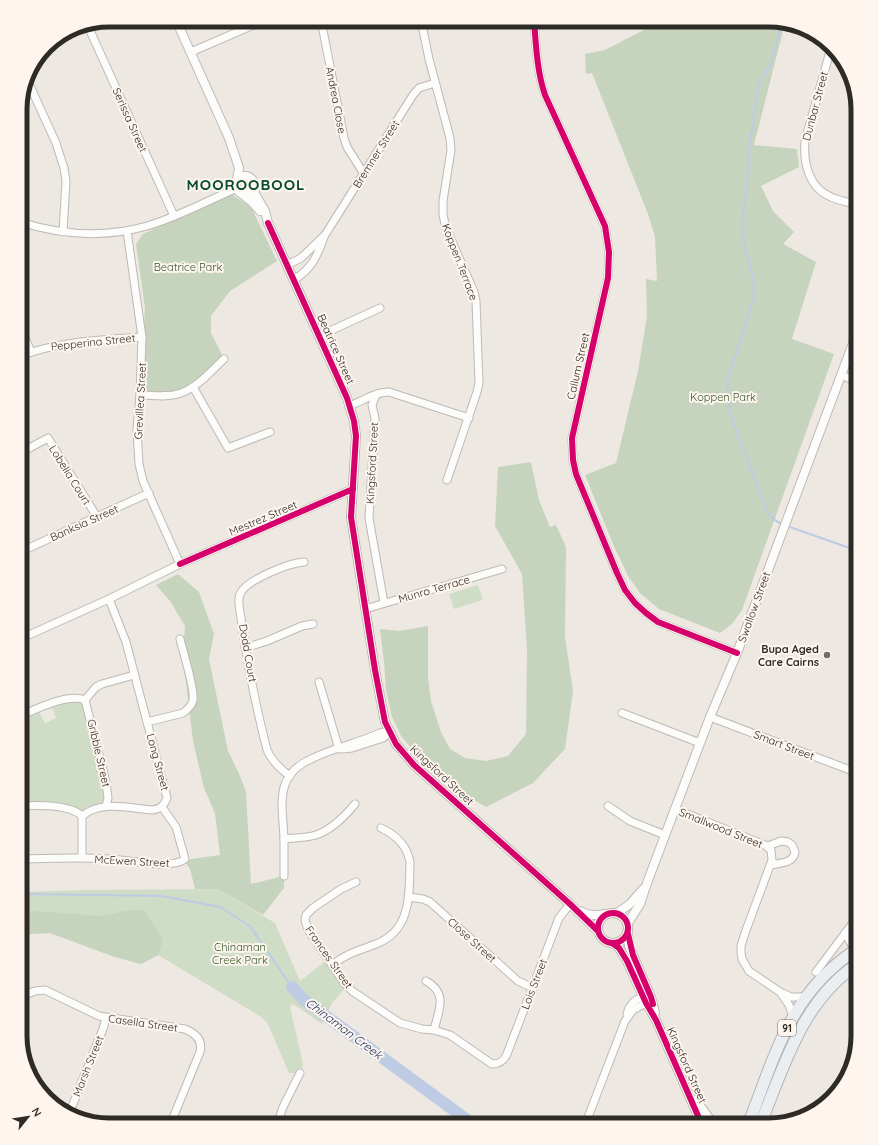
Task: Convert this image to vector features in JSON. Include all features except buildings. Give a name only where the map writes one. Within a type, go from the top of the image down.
[{"type":"main road","name":"91","points":[[751,1118],[776,1052],[793,1016],[805,997],[832,967],[851,953]]},
{"type":"main road","name":"91","points":[[763,1118],[801,1026],[834,984],[851,970]]},
{"type":"street","points":[[179,27],[229,138],[239,168],[239,187]]},
{"type":"street","points":[[191,52],[249,27]]},
{"type":"street","name":"Andrea Close","points":[[322,27],[344,138],[347,147],[364,174]]},
{"type":"street","name":"Koppen Terrace","points":[[422,27],[434,83],[450,138],[451,150],[443,201],[443,215],[446,228],[474,292],[477,310],[479,383],[469,418],[447,480]]},
{"type":"street","name":"Callum Street","points":[[535,27],[537,58],[542,85],[601,214],[608,239],[608,278],[572,438],[573,460],[576,474],[617,574],[625,590],[635,603],[658,622],[737,653]]},
{"type":"street","name":"Serissa Street","points":[[90,30],[174,216]]},
{"type":"street","name":"Dunbar Street","points":[[829,53],[805,141],[805,161],[812,181],[824,194],[832,198],[851,203]]},
{"type":"street","name":"Bremner Street","points":[[294,280],[309,269],[317,255],[325,235],[414,95],[419,88],[434,83]]},
{"type":"street","points":[[30,87],[56,143],[64,168],[66,181],[63,232]]},
{"type":"street","points":[[229,138],[239,152],[248,176],[242,176],[239,187]]},
{"type":"street","name":"Beatrice Street","points":[[248,176],[255,182],[255,194],[264,211],[350,406],[356,436],[352,489]]},
{"type":"street","points":[[27,224],[40,228],[83,234],[127,231],[174,216],[239,187]]},
{"type":"street","points":[[239,187],[251,193],[254,188]]},
{"type":"street","name":"Beatrice Street","points":[[239,187],[256,206],[268,223]]},
{"type":"street","name":"Grevillea Street","points":[[127,231],[142,337],[137,448],[143,481],[180,564]]},
{"type":"street","name":"Bremner Street","points":[[287,265],[301,258],[325,235]]},
{"type":"street","points":[[319,336],[380,308]]},
{"type":"street","name":"Pepperina Street","points":[[27,353],[63,344],[142,337]]},
{"type":"street","points":[[27,343],[31,352]]},
{"type":"street","name":"Swallow Street","points":[[628,923],[640,904],[710,717],[737,653],[778,540],[851,349]]},
{"type":"street","points":[[140,395],[180,394],[193,387],[224,359]]},
{"type":"street","points":[[841,375],[851,379]]},
{"type":"street","points":[[193,387],[228,448],[270,432]]},
{"type":"street","points":[[350,406],[383,392],[397,394],[469,418]]},
{"type":"street","name":"Kingsford Street","points":[[376,395],[372,405],[375,418],[369,518],[384,603]]},
{"type":"street","name":"Lobelia Court","points":[[27,449],[48,438],[97,517]]},
{"type":"street","name":"Kingsford Street","points":[[352,489],[351,517],[382,709],[385,722],[396,744],[414,765],[570,904],[598,931]]},
{"type":"street","name":"Mestrez Street","points":[[27,636],[109,599],[180,564],[352,489]]},
{"type":"street","name":"Banksia Street","points":[[27,549],[149,493]]},
{"type":"street","name":"Dodd Court","points":[[290,776],[278,767],[267,750],[245,648],[239,597],[244,587],[254,580],[291,564],[304,562]]},
{"type":"street","name":"Munro Terrace","points":[[366,609],[502,569]]},
{"type":"street","name":"Long Street","points":[[82,816],[94,808],[106,806],[152,810],[162,807],[167,798],[167,793],[123,633],[109,599]]},
{"type":"street","points":[[245,648],[267,641],[302,626],[313,624]]},
{"type":"street","points":[[147,722],[184,713],[188,710],[193,700],[191,683],[180,639]]},
{"type":"street","points":[[27,713],[69,698],[80,698],[85,700],[91,692],[102,684],[134,675]]},
{"type":"street","points":[[319,682],[339,749]]},
{"type":"street","name":"Gribble Street","points":[[85,700],[106,782],[108,798],[106,806]]},
{"type":"street","points":[[622,713],[700,743]]},
{"type":"street","name":"Smart Street","points":[[710,717],[851,770]]},
{"type":"street","points":[[284,876],[284,839],[281,798],[284,787],[290,776],[296,768],[306,761],[339,749],[352,748],[374,742],[382,738],[390,731]]},
{"type":"street","points":[[284,839],[311,836],[325,831],[355,804]]},
{"type":"street","points":[[27,806],[52,806],[77,812],[82,816],[82,858]]},
{"type":"street","points":[[608,806],[630,821],[665,835]]},
{"type":"street","name":"McEwen Street","points":[[27,859],[82,858],[121,860],[150,864],[166,864],[183,861],[185,859],[176,827],[162,807]]},
{"type":"street","name":"Smallwood Street","points":[[675,809],[768,846],[772,854],[771,865],[745,933],[741,946],[742,959],[749,970],[780,992],[791,997],[805,997]]},
{"type":"street","points":[[332,965],[346,955],[379,943],[393,934],[403,920],[407,910],[409,896],[409,855],[404,844],[391,833],[381,828]]},
{"type":"street","name":"Smallwood Street","points":[[768,846],[781,841],[788,842],[792,845],[795,852],[793,859],[771,865]]},
{"type":"street","name":"Frances Street","points":[[356,882],[341,889],[313,908],[306,915],[305,925],[343,981],[352,991],[391,1018],[407,1026],[434,1030],[450,1035],[487,1061],[492,1064],[497,1064]]},
{"type":"street","name":"Swallow Street","points":[[617,913],[630,904],[640,894],[647,883]]},
{"type":"street","name":"Close Street","points":[[409,896],[430,902],[518,981],[533,988]]},
{"type":"street","name":"Kingsford Street","points":[[570,904],[583,913],[589,915],[598,916],[607,914]]},
{"type":"street","name":"Lois Street","points":[[497,1064],[502,1062],[507,1054],[559,918],[570,904]]},
{"type":"street","points":[[617,913],[622,915],[628,923],[628,934],[621,941],[612,943],[603,939],[598,931],[599,921],[607,914],[617,913]]},
{"type":"street","points":[[816,972],[851,926]]},
{"type":"street","points":[[846,933],[851,940]]},
{"type":"street","name":"Kingsford Street","points":[[628,934],[632,955],[647,999],[699,1118]]},
{"type":"street","name":"Kingsford Street","points":[[612,943],[619,948],[625,957],[647,999]]},
{"type":"street","points":[[426,980],[436,987],[441,1000],[434,1030]]},
{"type":"street","name":"Casella Street","points":[[27,994],[35,991],[45,990],[93,1014],[106,1018],[185,1029],[195,1034],[201,1048],[200,1052],[173,1118]]},
{"type":"street","name":"Smallwood Street","points":[[780,992],[789,1005],[793,1016]]},
{"type":"street","points":[[588,1118],[625,1021],[633,1010],[647,999]]},
{"type":"street","name":"Marsh Street","points":[[71,1109],[104,1029],[106,1018]]},
{"type":"street","points":[[279,1118],[300,1073]]},
{"type":"street","points":[[685,1084],[709,1118]]},
{"type":"green space","name":"Koppen Park","points":[[649,27],[774,27],[784,29],[754,145],[797,149],[799,167],[761,186],[773,211],[794,232],[783,244],[816,262],[792,339],[834,354],[742,610],[732,624],[720,633],[659,609],[640,593],[628,576],[613,544],[585,475],[616,463],[638,371],[647,316],[646,279],[657,281],[655,237],[648,214],[592,73],[586,74],[585,54],[605,50]]},
{"type":"green space","name":"Beatrice Park","points":[[231,194],[252,209],[277,261],[230,291],[211,316],[211,333],[224,359],[193,387],[171,395],[140,397],[145,308],[136,244],[143,234]]},
{"type":"green space","points":[[531,462],[539,500],[550,527],[556,525],[566,547],[565,637],[573,691],[565,749],[533,783],[486,807],[453,788],[424,763],[401,736],[392,717],[386,690],[380,629],[399,631],[428,626],[428,678],[431,701],[441,732],[450,749],[465,758],[486,761],[508,756],[526,734],[527,649],[522,574],[495,526],[498,467]]},
{"type":"green space","points":[[178,574],[199,592],[214,634],[209,659],[228,751],[246,792],[251,884],[284,876],[284,888],[263,915],[218,889],[195,889],[190,869],[184,860],[220,855],[215,813],[204,788],[193,741],[183,656],[185,626],[170,601],[156,585]]},
{"type":"green space","points":[[478,585],[483,600],[454,609],[449,594]]},
{"type":"green space","points":[[70,700],[83,702],[106,796],[103,803],[81,811],[27,804],[27,716],[39,712],[45,723],[56,718],[52,708]]},
{"type":"green space","name":"Chinaman Creek Park","points":[[218,889],[275,923],[300,981],[328,959],[347,986],[332,1003],[322,1024],[293,1004],[290,1007],[303,1064],[300,1073],[289,1073],[267,1022],[258,1015],[158,955],[141,964],[115,957],[50,933],[27,934],[27,892]]},
{"type":"green space","points":[[144,910],[163,939],[158,955],[141,964],[115,957],[50,933],[27,934],[27,911],[101,916],[124,911]]},
{"type":"waterway","points":[[781,28],[770,66],[759,82],[749,149],[747,189],[742,221],[742,233],[754,284],[754,297],[727,383],[728,399],[732,419],[767,511],[770,516],[783,525]]},
{"type":"waterway","points":[[787,526],[851,549]]},
{"type":"waterway","name":"Chinaman Creek","points":[[27,894],[162,896],[220,907],[250,926],[292,987]]},
{"type":"waterway","name":"Chinaman Creek","points":[[292,987],[304,1000],[464,1118]]},
{"type":"cycle path","points":[[534,27],[536,49],[542,86],[605,226],[609,252],[608,278],[572,438],[573,460],[576,474],[617,573],[625,590],[635,603],[658,622],[737,653]]},
{"type":"cycle path","points":[[268,223],[347,398],[354,421],[356,436],[351,517],[375,670],[385,722],[396,744],[414,765],[570,904],[598,931]]},
{"type":"cycle path","points":[[180,564],[353,489]]},
{"type":"cycle path","points":[[613,913],[624,917],[628,928],[624,939],[613,943],[602,939],[598,928],[602,917],[613,913]]},
{"type":"cycle path","points":[[628,934],[633,955],[653,1004]]},
{"type":"cycle path","points":[[612,943],[619,948],[627,961],[646,1003],[656,1020],[699,1118]]},
{"type":"place","name":"Bupa Aged Care Cairns","points":[[827,655]]},
{"type":"district","name":"MOOROOBOOL","points":[[246,185]]}]
